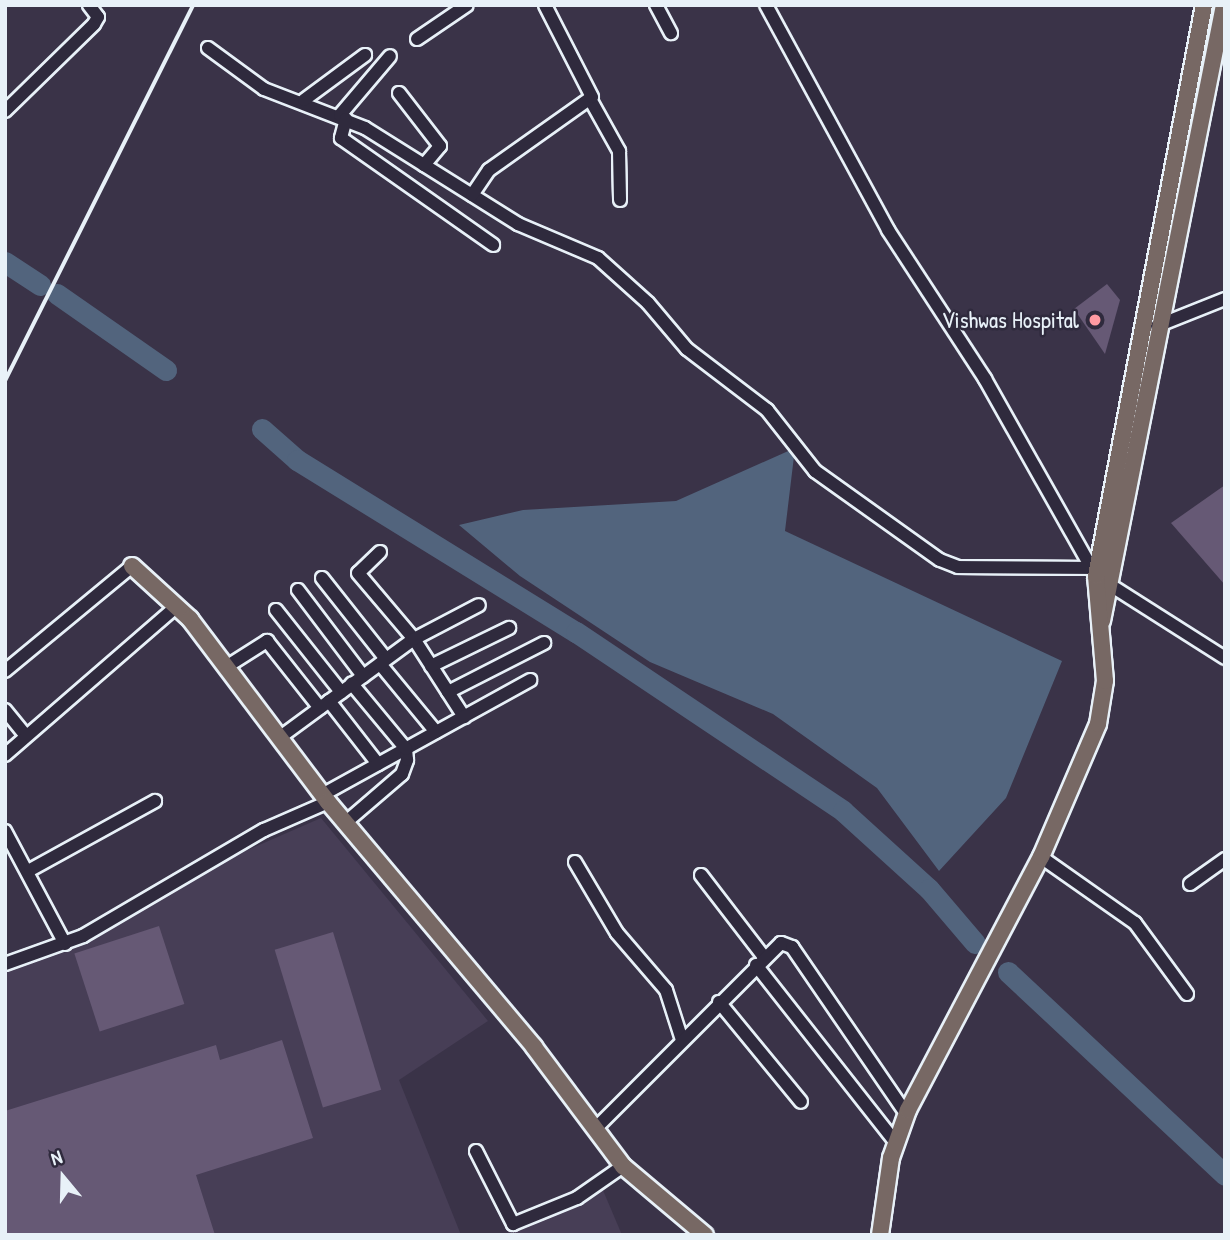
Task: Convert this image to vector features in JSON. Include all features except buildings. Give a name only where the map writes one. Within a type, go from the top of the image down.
[{"type":"main road","points":[[1100,626],[1112,591],[1144,358],[1203,5]]},
{"type":"main road","points":[[880,1235],[896,1143],[906,1115],[1041,857],[1098,723],[1105,681],[1094,572],[1144,358],[1157,326],[1224,5]]},
{"type":"main road","points":[[132,566],[176,607],[226,667],[325,799],[623,1166],[705,1235]]},
{"type":"street","points":[[5,111],[94,23],[98,17],[89,5]]},
{"type":"street","points":[[417,39],[467,5]]},
{"type":"street","points":[[545,5],[590,99],[619,151],[620,200]]},
{"type":"street","points":[[656,5],[671,33]]},
{"type":"street","points":[[766,5],[888,230],[985,379],[1094,572],[1112,591],[1225,658]]},
{"type":"street","points":[[208,48],[264,89],[304,100],[343,117],[518,224],[604,263],[687,349],[767,410],[815,471],[940,560],[971,567],[1094,572]]},
{"type":"street","points":[[304,100],[365,55]]},
{"type":"street","points":[[390,56],[343,117],[341,138],[493,245]]},
{"type":"street","points":[[400,93],[440,146],[424,165]]},
{"type":"street","points":[[472,195],[489,170],[590,99]]},
{"type":"street","points":[[1157,326],[1225,299]]},
{"type":"street","points":[[380,552],[358,573],[414,639],[464,717]]},
{"type":"street","points":[[5,671],[132,566]]},
{"type":"street","points":[[322,578],[436,732]]},
{"type":"street","points":[[298,590],[363,676]]},
{"type":"street","points":[[279,738],[414,639],[479,605]]},
{"type":"street","points":[[5,755],[176,607]]},
{"type":"street","points":[[276,610],[341,692]]},
{"type":"street","points":[[431,666],[509,628]]},
{"type":"street","points":[[226,667],[267,641],[378,764]]},
{"type":"street","points":[[448,692],[544,643]]},
{"type":"street","points":[[5,964],[65,944],[264,830],[325,799],[378,764],[530,680]]},
{"type":"street","points":[[352,684],[406,748]]},
{"type":"street","points":[[5,710],[26,736]]},
{"type":"street","points":[[345,823],[401,774],[406,748]]},
{"type":"street","points":[[30,870],[155,801]]},
{"type":"street","points":[[5,831],[30,870],[65,944]]},
{"type":"street","points":[[1041,857],[1135,923],[1187,994]]},
{"type":"street","points":[[1190,884],[1225,859]]},
{"type":"street","points":[[575,862],[612,925],[666,990],[682,1040]]},
{"type":"street","points":[[701,875],[760,961],[896,1143]]},
{"type":"street","points":[[595,1129],[719,1002],[781,943],[792,947],[906,1115]]},
{"type":"street","points":[[719,1002],[800,1102]]},
{"type":"street","points":[[476,1151],[513,1224],[576,1198],[623,1166]]},
{"type":"shaded area","points":[[321,818],[488,1021],[399,1080],[461,1235],[5,1235],[5,970],[84,941],[204,869]]},
{"type":"shaded area","points":[[602,1188],[622,1235],[504,1235]]},
{"type":"water","points":[[795,448],[785,531],[1062,661],[1006,798],[939,871],[877,788],[773,714],[650,662],[520,576],[459,525],[523,510],[676,501]]},
{"type":"waterway","points":[[5,262],[40,285]]},
{"type":"waterway","points":[[57,294],[166,370]]},
{"type":"waterway","points":[[262,429],[297,460],[576,632],[843,811],[929,889],[975,943]]},
{"type":"waterway","points":[[1008,972],[1225,1175]]},
{"type":"railway","points":[[5,381],[193,5]]},
{"type":"place","name":"Vishwas Hospital","points":[[1095,320]]}]
